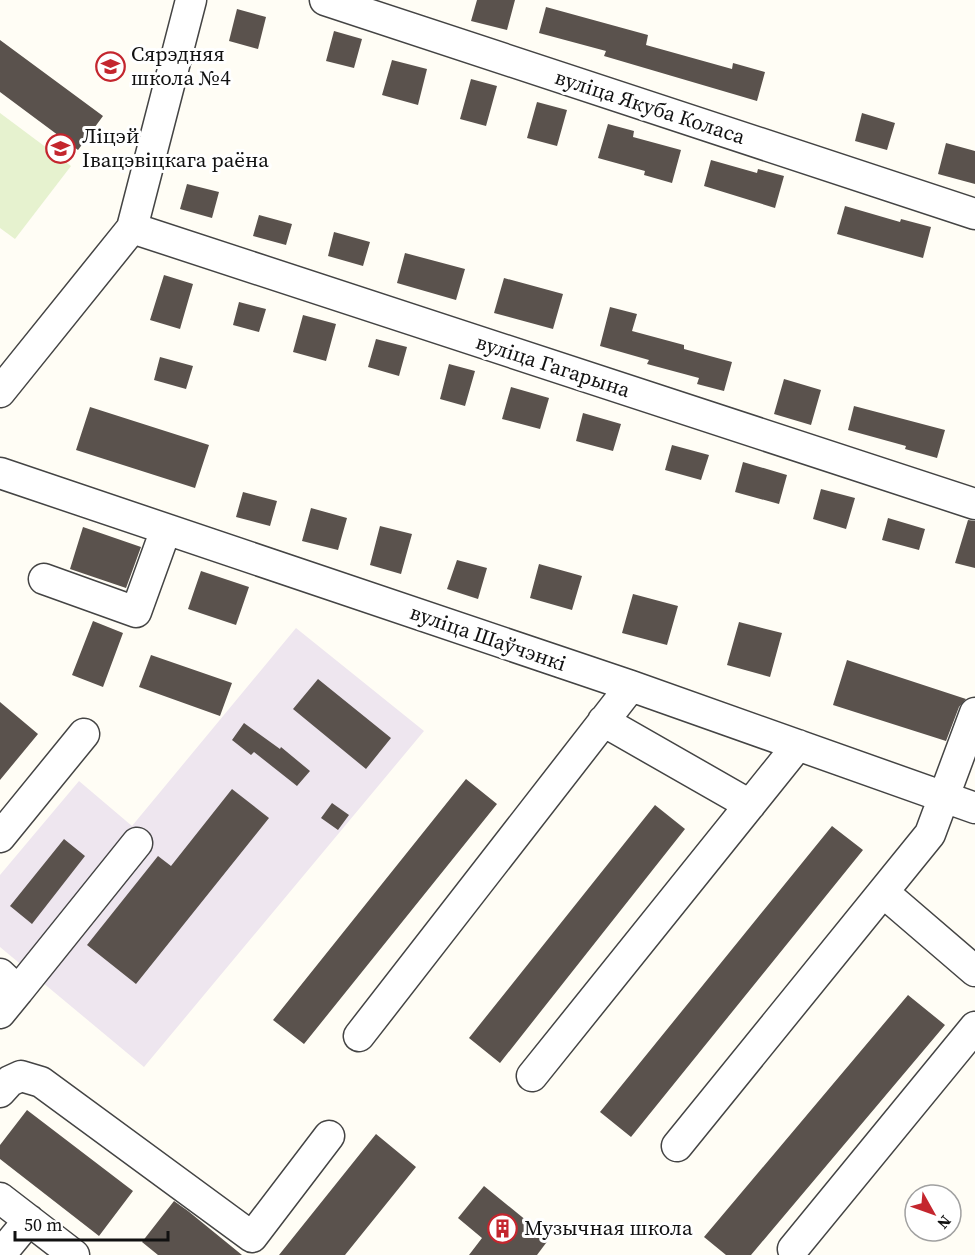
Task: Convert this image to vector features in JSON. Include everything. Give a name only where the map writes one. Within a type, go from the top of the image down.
[{"type":"street","points":[[0,392],[132,228],[191,0]]},
{"type":"street","name":"вуліца Якуба Коласа","points":[[325,0],[975,214]]},
{"type":"street","name":"вуліца Гагарына","points":[[132,228],[975,504]]},
{"type":"street","name":"вуліца Шаўчэнкі","points":[[0,473],[631,686],[975,808]]},
{"type":"street","points":[[44,579],[136,612],[166,529]]},
{"type":"street","points":[[359,1036],[631,686]]},
{"type":"street","points":[[677,1146],[930,834],[975,713]]},
{"type":"street","points":[[603,721],[750,805]]},
{"type":"street","points":[[0,837],[84,734]]},
{"type":"street","points":[[532,1076],[798,745]]},
{"type":"street","points":[[6,993],[137,843]]},
{"type":"street","points":[[883,892],[975,972]]},
{"type":"street","points":[[793,1249],[975,1027]]},
{"type":"street","points":[[0,1092],[10,1081],[21,1076],[41,1082],[252,1237],[329,1136]]},
{"type":"street","points":[[0,1198],[74,1255]]},
{"type":"street","points":[[0,1255],[29,1220]]},
{"type":"shaded area","points":[[296,628],[424,731],[144,1067],[0,947],[0,875],[79,781],[132,826]]},
{"type":"green space","points":[[0,113],[71,166],[15,239],[0,228]]},
{"type":"building","points":[[477,0],[515,0],[507,30],[471,21]]},
{"type":"building","points":[[546,7],[648,35],[646,45],[732,69],[733,63],[765,72],[757,101],[604,56],[606,51],[539,33]]},
{"type":"building","points":[[237,9],[266,17],[258,49],[229,41]]},
{"type":"building","points":[[334,31],[362,39],[354,68],[326,61]]},
{"type":"building","points":[[0,40],[103,116],[78,150],[0,92]]},
{"type":"building","points":[[392,60],[427,69],[418,105],[382,95]]},
{"type":"building","points":[[471,79],[497,86],[486,126],[460,119]]},
{"type":"building","points":[[537,102],[567,110],[557,146],[527,138]]},
{"type":"building","points":[[862,113],[895,123],[887,150],[855,141]]},
{"type":"building","points":[[608,124],[634,131],[633,137],[681,150],[672,183],[644,175],[645,171],[598,158]]},
{"type":"building","points":[[946,143],[975,151],[975,184],[938,174]]},
{"type":"building","points":[[711,160],[757,173],[758,169],[784,176],[775,208],[704,186]]},
{"type":"building","points":[[187,184],[219,192],[212,218],[180,209]]},
{"type":"building","points":[[845,206],[900,222],[901,219],[931,227],[923,258],[837,234]]},
{"type":"building","points":[[259,215],[292,224],[286,245],[253,236]]},
{"type":"building","points":[[334,232],[370,242],[363,266],[328,256]]},
{"type":"building","points":[[405,253],[465,269],[456,300],[397,283]]},
{"type":"building","points":[[164,275],[193,284],[180,329],[150,320]]},
{"type":"building","points":[[504,278],[563,294],[553,329],[494,313]]},
{"type":"building","points":[[239,302],[266,309],[259,332],[233,325]]},
{"type":"building","points":[[610,307],[637,314],[632,331],[684,345],[684,349],[732,362],[724,391],[697,384],[699,378],[647,364],[649,360],[600,346]]},
{"type":"building","points":[[303,315],[336,324],[326,361],[293,352]]},
{"type":"building","points":[[376,339],[407,347],[399,376],[368,367]]},
{"type":"building","points":[[160,357],[193,366],[186,389],[154,380]]},
{"type":"building","points":[[449,364],[475,371],[465,406],[440,399]]},
{"type":"building","points":[[784,379],[821,390],[811,425],[774,414]]},
{"type":"building","points":[[511,387],[549,398],[540,429],[502,419]]},
{"type":"building","points":[[854,406],[945,430],[937,458],[905,449],[906,446],[848,430]]},
{"type":"building","points":[[90,407],[209,445],[195,488],[76,450]]},
{"type":"building","points":[[583,413],[621,424],[613,451],[576,441]]},
{"type":"building","points":[[672,445],[709,455],[701,480],[665,470]]},
{"type":"building","points":[[743,462],[787,475],[779,504],[735,492]]},
{"type":"building","points":[[821,489],[855,498],[846,529],[813,519]]},
{"type":"building","points":[[243,492],[277,501],[270,526],[236,517]]},
{"type":"building","points":[[311,508],[347,518],[338,550],[302,541]]},
{"type":"building","points":[[888,518],[925,529],[919,550],[882,540]]},
{"type":"building","points":[[968,520],[975,521],[975,568],[955,563]]},
{"type":"building","points":[[380,526],[412,534],[401,574],[370,565]]},
{"type":"building","points":[[83,527],[141,547],[126,588],[70,569]]},
{"type":"building","points":[[457,560],[487,568],[478,599],[447,589]]},
{"type":"building","points":[[539,564],[582,576],[572,610],[530,598]]},
{"type":"building","points":[[201,571],[249,587],[236,625],[188,609]]},
{"type":"building","points":[[633,594],[678,606],[667,645],[622,633]]},
{"type":"building","points":[[93,621],[123,633],[103,687],[72,675]]},
{"type":"building","points":[[739,622],[782,633],[770,677],[727,665]]},
{"type":"building","points":[[151,655],[232,683],[220,716],[139,687]]},
{"type":"building","points":[[847,660],[966,699],[959,707],[946,741],[833,705]]},
{"type":"building","points":[[318,679],[391,738],[366,769],[293,709]]},
{"type":"building","points":[[0,702],[38,734],[0,780]]},
{"type":"building","points":[[244,723],[280,749],[281,747],[310,771],[297,786],[254,752],[251,755],[232,740]]},
{"type":"building","points":[[466,779],[497,804],[304,1044],[273,1020]]},
{"type":"building","points":[[232,789],[269,818],[136,984],[87,945],[158,856],[171,866]]},
{"type":"building","points":[[332,803],[349,815],[338,830],[321,818]]},
{"type":"building","points":[[655,805],[685,829],[500,1063],[469,1038]]},
{"type":"building","points":[[832,826],[863,850],[631,1137],[600,1112]]},
{"type":"building","points":[[64,839],[85,856],[32,924],[10,906]]},
{"type":"building","points":[[908,995],[945,1025],[751,1255],[726,1255],[704,1237]]},
{"type":"building","points":[[27,1110],[133,1191],[99,1236],[0,1159],[0,1145]]},
{"type":"building","points":[[376,1134],[416,1167],[345,1255],[279,1255]]},
{"type":"building","name":"Музычная школа","points":[[484,1186],[549,1239],[537,1255],[469,1255],[482,1238],[458,1218]]},
{"type":"building","points":[[174,1201],[242,1255],[158,1255],[142,1242]]},
{"type":"place","name":"Сярэдняя школа №4","points":[[110,66]]},
{"type":"place","name":"Ліцэй Івацэвіцкага раёна","points":[[61,148]]},
{"type":"place","name":"Музычная школа","points":[[503,1228]]}]
